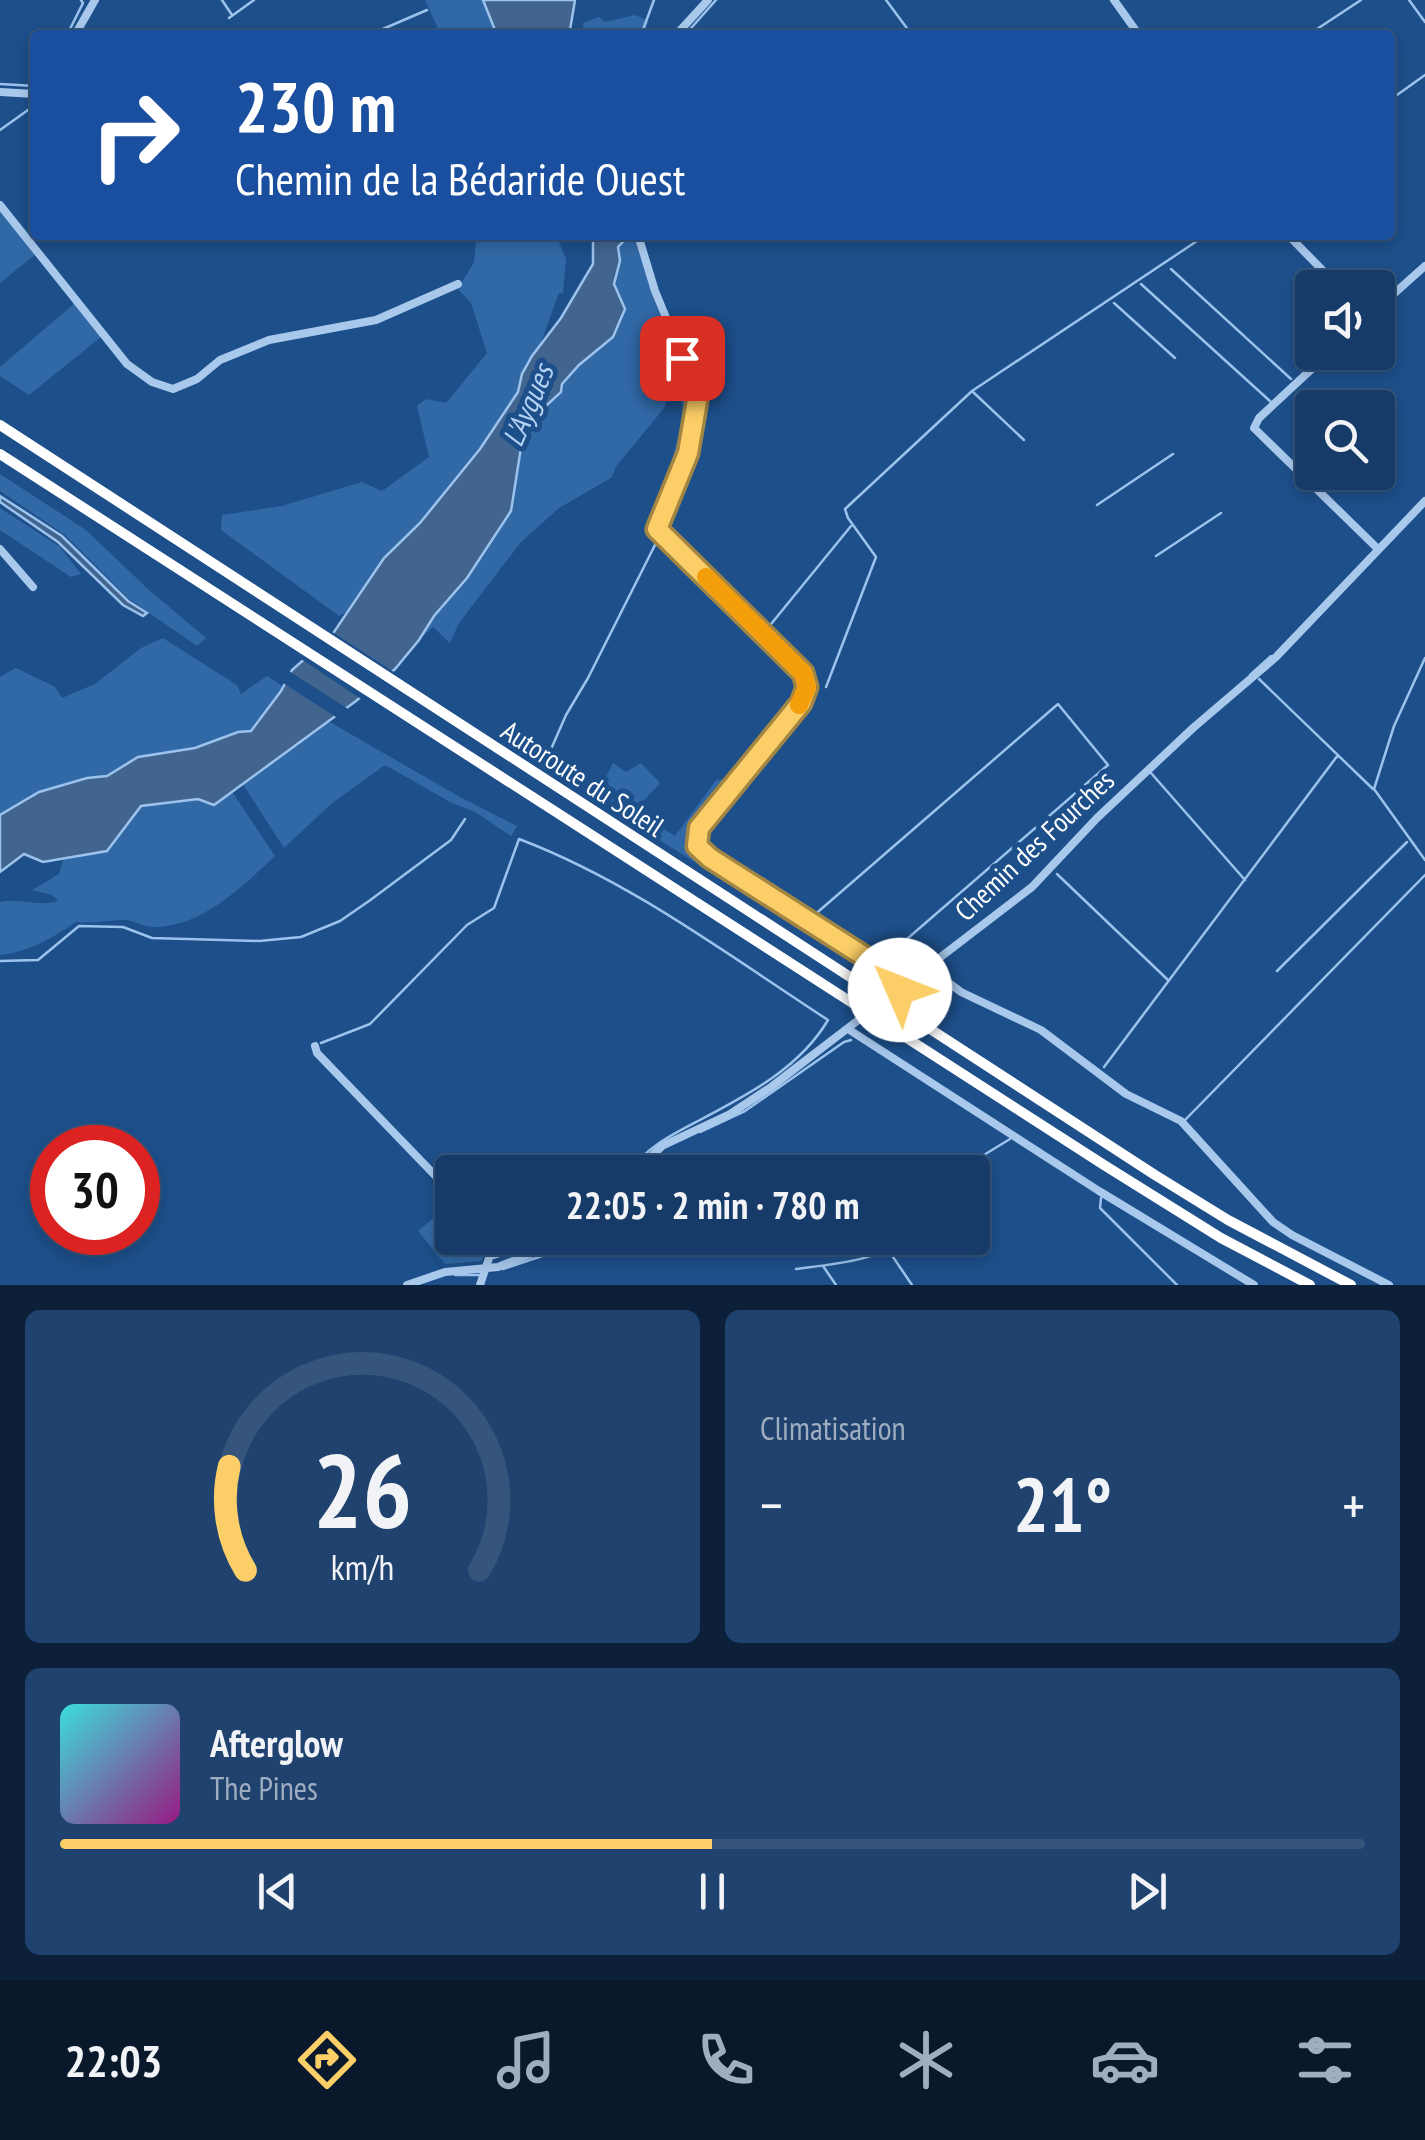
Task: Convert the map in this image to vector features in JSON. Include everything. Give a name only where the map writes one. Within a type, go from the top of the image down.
[{"type":"highway","name":"Autoroute du Soleil","points":[[0,425],[1228,1220],[1351,1285]]},
{"type":"highway","name":"Autoroute du Soleil","points":[[0,454],[1185,1216],[1310,1285]]},
{"type":"street","points":[[78,30],[94,0]]},
{"type":"street","points":[[681,30],[708,0]]},
{"type":"street","points":[[1114,0],[1135,30]]},
{"type":"street","points":[[0,92],[30,94]]},
{"type":"street","points":[[0,204],[127,364],[152,382],[173,389],[197,379],[220,360],[269,340],[376,320],[458,284]]},
{"type":"street","points":[[640,240],[655,291],[698,395],[688,453],[657,529],[803,673],[807,687],[801,703],[699,828],[697,846],[873,962],[929,968],[962,992],[1040,1030],[1126,1094],[1181,1121],[1273,1222],[1389,1285]]},
{"type":"street","points":[[1293,240],[1322,270]]},
{"type":"street","points":[[1395,293],[1425,266]]},
{"type":"street","points":[[1311,370],[1259,418],[1254,428],[1378,549]]},
{"type":"street","name":"Chemin des Fourches","points":[[653,1155],[662,1146],[730,1114],[900,990],[1032,887],[1130,787],[1276,657],[1425,501]]},
{"type":"street","points":[[0,548],[33,587]]},
{"type":"street","points":[[888,964],[898,978],[900,990]]},
{"type":"street","points":[[852,1026],[1099,1191],[1254,1285]]},
{"type":"street","points":[[315,1046],[317,1053],[435,1175]]},
{"type":"street","points":[[480,1285],[490,1255]]},
{"type":"street","points":[[407,1285],[444,1272],[485,1270],[528,1255]]},
{"type":"shaded area","points":[[425,0],[483,0],[495,30],[439,30]]},
{"type":"shaded area","points":[[635,15],[649,21],[645,30],[584,30],[583,23],[599,17],[605,22]]},
{"type":"shaded area","points":[[0,208],[36,254],[0,283]]},
{"type":"shaded area","points":[[558,240],[566,259],[563,293],[559,293],[540,345],[522,374],[518,392],[480,449],[420,523],[384,558],[349,611],[339,616],[221,530],[222,515],[282,506],[362,482],[382,491],[429,457],[417,406],[426,399],[446,403],[487,353],[471,303],[458,289],[474,262],[476,241]]},
{"type":"shaded area","points":[[623,240],[636,240],[654,301],[694,395],[684,455],[671,464],[682,411],[679,390],[673,381],[665,407],[617,465],[611,478],[559,508],[521,542],[459,623],[450,643],[433,627],[419,640],[467,578],[510,512],[522,441],[533,418],[561,392],[562,384],[579,365],[613,337],[625,309],[614,284],[619,269],[618,247],[624,244]]},
{"type":"shaded area","points":[[75,303],[101,337],[29,395],[0,376],[0,367]]},
{"type":"shaded area","points":[[0,474],[86,530],[206,638],[197,646],[129,599],[65,535],[0,491]]},
{"type":"shaded area","points":[[0,508],[60,547],[81,574],[71,577],[0,530]]},
{"type":"shaded area","points":[[163,638],[237,685],[241,694],[267,676],[282,686],[281,691],[250,731],[195,748],[138,757],[107,776],[39,792],[0,815],[0,677],[16,668],[55,687],[62,698],[95,684],[141,648]]},
{"type":"shaded area","points":[[328,721],[517,826],[511,836],[475,812],[385,765],[331,804],[284,848],[242,783]]},
{"type":"shaded area","points":[[556,756],[600,788],[613,763],[626,772],[641,763],[660,783],[635,810],[675,836],[716,780],[732,778],[692,831],[690,846],[876,968],[892,972],[896,980],[885,982],[653,836],[550,766]]},
{"type":"shaded area","points":[[231,790],[275,856],[220,903],[172,925],[150,927],[124,920],[76,922],[40,943],[0,955],[0,902],[58,901],[52,895],[32,890],[59,874],[64,858],[107,851],[140,806],[198,799],[214,805]]},
{"type":"shaded area","points":[[435,1216],[435,1252],[418,1231]]},
{"type":"shaded area","points":[[438,1255],[484,1255],[482,1261],[445,1264]]},
{"type":"water","points":[[483,0],[575,0],[570,30],[495,30]]},
{"type":"water","name":"L'Aygues","points":[[593,240],[624,240],[618,247],[620,261],[614,284],[625,309],[613,337],[579,365],[562,384],[561,392],[533,418],[522,441],[511,511],[467,578],[395,669],[214,805],[198,799],[141,806],[107,851],[43,862],[24,854],[0,872],[0,815],[39,792],[107,776],[138,757],[195,748],[251,731],[292,670],[332,635],[384,558],[420,523],[480,449],[518,392],[532,356],[561,318],[593,264]]},
{"type":"water","points":[[0,496],[62,536],[128,601],[147,613],[143,616],[123,605],[58,542],[0,502]]},
{"type":"pier","points":[[329,630],[397,674],[364,701],[298,657]]},
{"type":"pier","points":[[286,669],[351,711],[339,719],[280,681]]},
{"type":"waterway","points":[[70,30],[81,0]]},
{"type":"waterway","points":[[222,0],[232,15]]},
{"type":"waterway","points":[[229,18],[254,0]]},
{"type":"waterway","points":[[643,30],[654,0]]},
{"type":"waterway","points":[[689,30],[716,0]]},
{"type":"waterway","points":[[886,0],[908,30]]},
{"type":"waterway","points":[[1316,30],[1361,0]]},
{"type":"waterway","points":[[1409,0],[1425,22]]},
{"type":"waterway","points":[[381,30],[427,10]]},
{"type":"waterway","points":[[1395,96],[1425,75]]},
{"type":"waterway","points":[[0,84],[30,86]]},
{"type":"waterway","points":[[0,130],[30,109]]},
{"type":"waterway","points":[[826,687],[876,557],[845,509],[972,391],[1198,240]]},
{"type":"waterway","points":[[1171,269],[1291,379]]},
{"type":"waterway","points":[[1141,284],[1271,402]]},
{"type":"waterway","points":[[1114,303],[1175,358]]},
{"type":"waterway","points":[[689,363],[699,384]]},
{"type":"waterway","points":[[662,529],[696,444],[701,390]]},
{"type":"waterway","points":[[973,392],[1024,440]]},
{"type":"waterway","points":[[1097,505],[1173,454]]},
{"type":"waterway","points":[[1156,556],[1221,513]]},
{"type":"waterway","points":[[767,629],[851,526]]},
{"type":"waterway","points":[[548,756],[657,541]]},
{"type":"waterway","points":[[1250,675],[1271,656]]},
{"type":"waterway","points":[[1425,658],[1394,726],[1374,789],[1425,860]]},
{"type":"waterway","points":[[1259,679],[1373,789]]},
{"type":"waterway","points":[[812,917],[1058,704],[1108,765],[885,958]]},
{"type":"waterway","points":[[1104,1067],[1338,755]]},
{"type":"waterway","points":[[1151,773],[1245,880]]},
{"type":"waterway","points":[[0,961],[38,960],[79,926],[123,927],[152,938],[259,941],[301,937],[340,921],[369,901],[451,840],[465,819]]},
{"type":"waterway","points":[[321,1043],[370,1024],[467,925],[494,908],[519,839],[639,898],[828,1020],[787,1067],[644,1155]]},
{"type":"waterway","points":[[1277,971],[1407,842]]},
{"type":"waterway","points":[[1057,874],[1168,980]]},
{"type":"waterway","points":[[1185,1120],[1425,875]]},
{"type":"waterway","points":[[700,1132],[745,1111],[851,1040]]},
{"type":"waterway","points":[[984,1155],[1010,1139]]},
{"type":"waterway","points":[[1101,1198],[1100,1208],[1177,1285]]},
{"type":"waterway","points":[[493,1258],[502,1255]]},
{"type":"waterway","points":[[503,1269],[545,1255]]},
{"type":"waterway","points":[[796,1269],[875,1255]]},
{"type":"waterway","points":[[892,1255],[912,1285]]},
{"type":"waterway","points":[[823,1266],[836,1285]]},
{"type":"waterway","points":[[455,1275],[479,1275]]},
{"type":"slow traffic","points":[[706,577],[803,673],[807,687],[799,705]]},
{"type":"route","points":[[682,358],[698,395],[688,453],[657,529],[803,673],[807,687],[801,703],[699,828],[697,846],[834,938],[873,962],[894,968],[900,990]]}]
